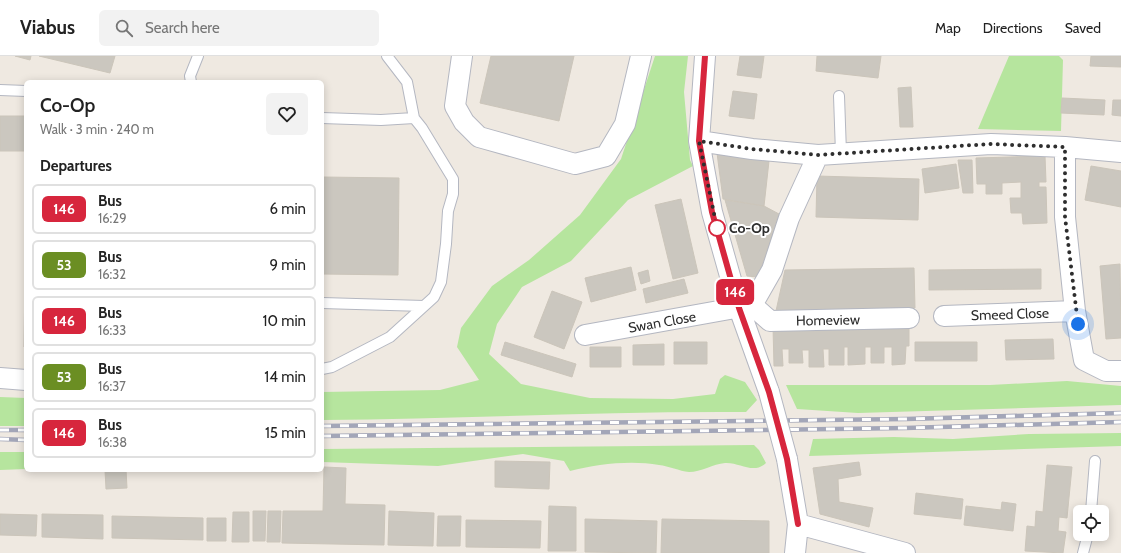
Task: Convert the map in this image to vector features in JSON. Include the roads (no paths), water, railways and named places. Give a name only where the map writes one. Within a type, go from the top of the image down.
[{"type":"street","points":[[462,56],[455,106],[464,122],[479,137],[575,164],[606,156],[625,124],[640,56]]},
{"type":"street","points":[[705,56],[699,141],[712,212],[745,307],[787,459],[798,524],[795,553]]},
{"type":"street","points":[[699,141],[752,149],[818,155],[990,144],[1065,147],[1121,152]]},
{"type":"street","points":[[1065,147],[1065,217],[1075,311],[1084,360],[1106,371],[1121,371]]},
{"type":"street","points":[[745,307],[772,270],[789,218],[818,155]]},
{"type":"street","name":"Homeview","points":[[745,307],[770,321],[909,318]]},
{"type":"street","name":"Swan Close","points":[[585,335],[745,307]]},
{"type":"street","name":"Smeed Close","points":[[944,316],[1075,311]]},
{"type":"street","points":[[0,378],[24,380]]},
{"type":"street","points":[[798,524],[906,553]]},
{"type":"lane","points":[[191,80],[190,76],[198,56]]},
{"type":"lane","points":[[324,369],[332,367],[390,338],[434,297],[441,282],[446,244],[448,211],[453,194],[453,179],[422,128],[414,118],[407,82],[387,56]]},
{"type":"lane","points":[[0,90],[24,91]]},
{"type":"lane","points":[[839,96],[841,153]]},
{"type":"lane","points":[[324,118],[381,120],[414,118]]},
{"type":"lane","points":[[324,303],[424,306]]},
{"type":"lane","points":[[1092,505],[1095,461]]},
{"type":"lane","points":[[1083,553],[1086,541]]},
{"type":"railway","points":[[324,426],[906,419],[1121,413]]},
{"type":"railway","points":[[324,436],[905,428],[1121,422]]},
{"type":"railway","points":[[0,430],[24,430]]},
{"type":"railway","points":[[0,439],[24,440]]},
{"type":"place","name":"Co-Op","points":[[717,228]]}]
